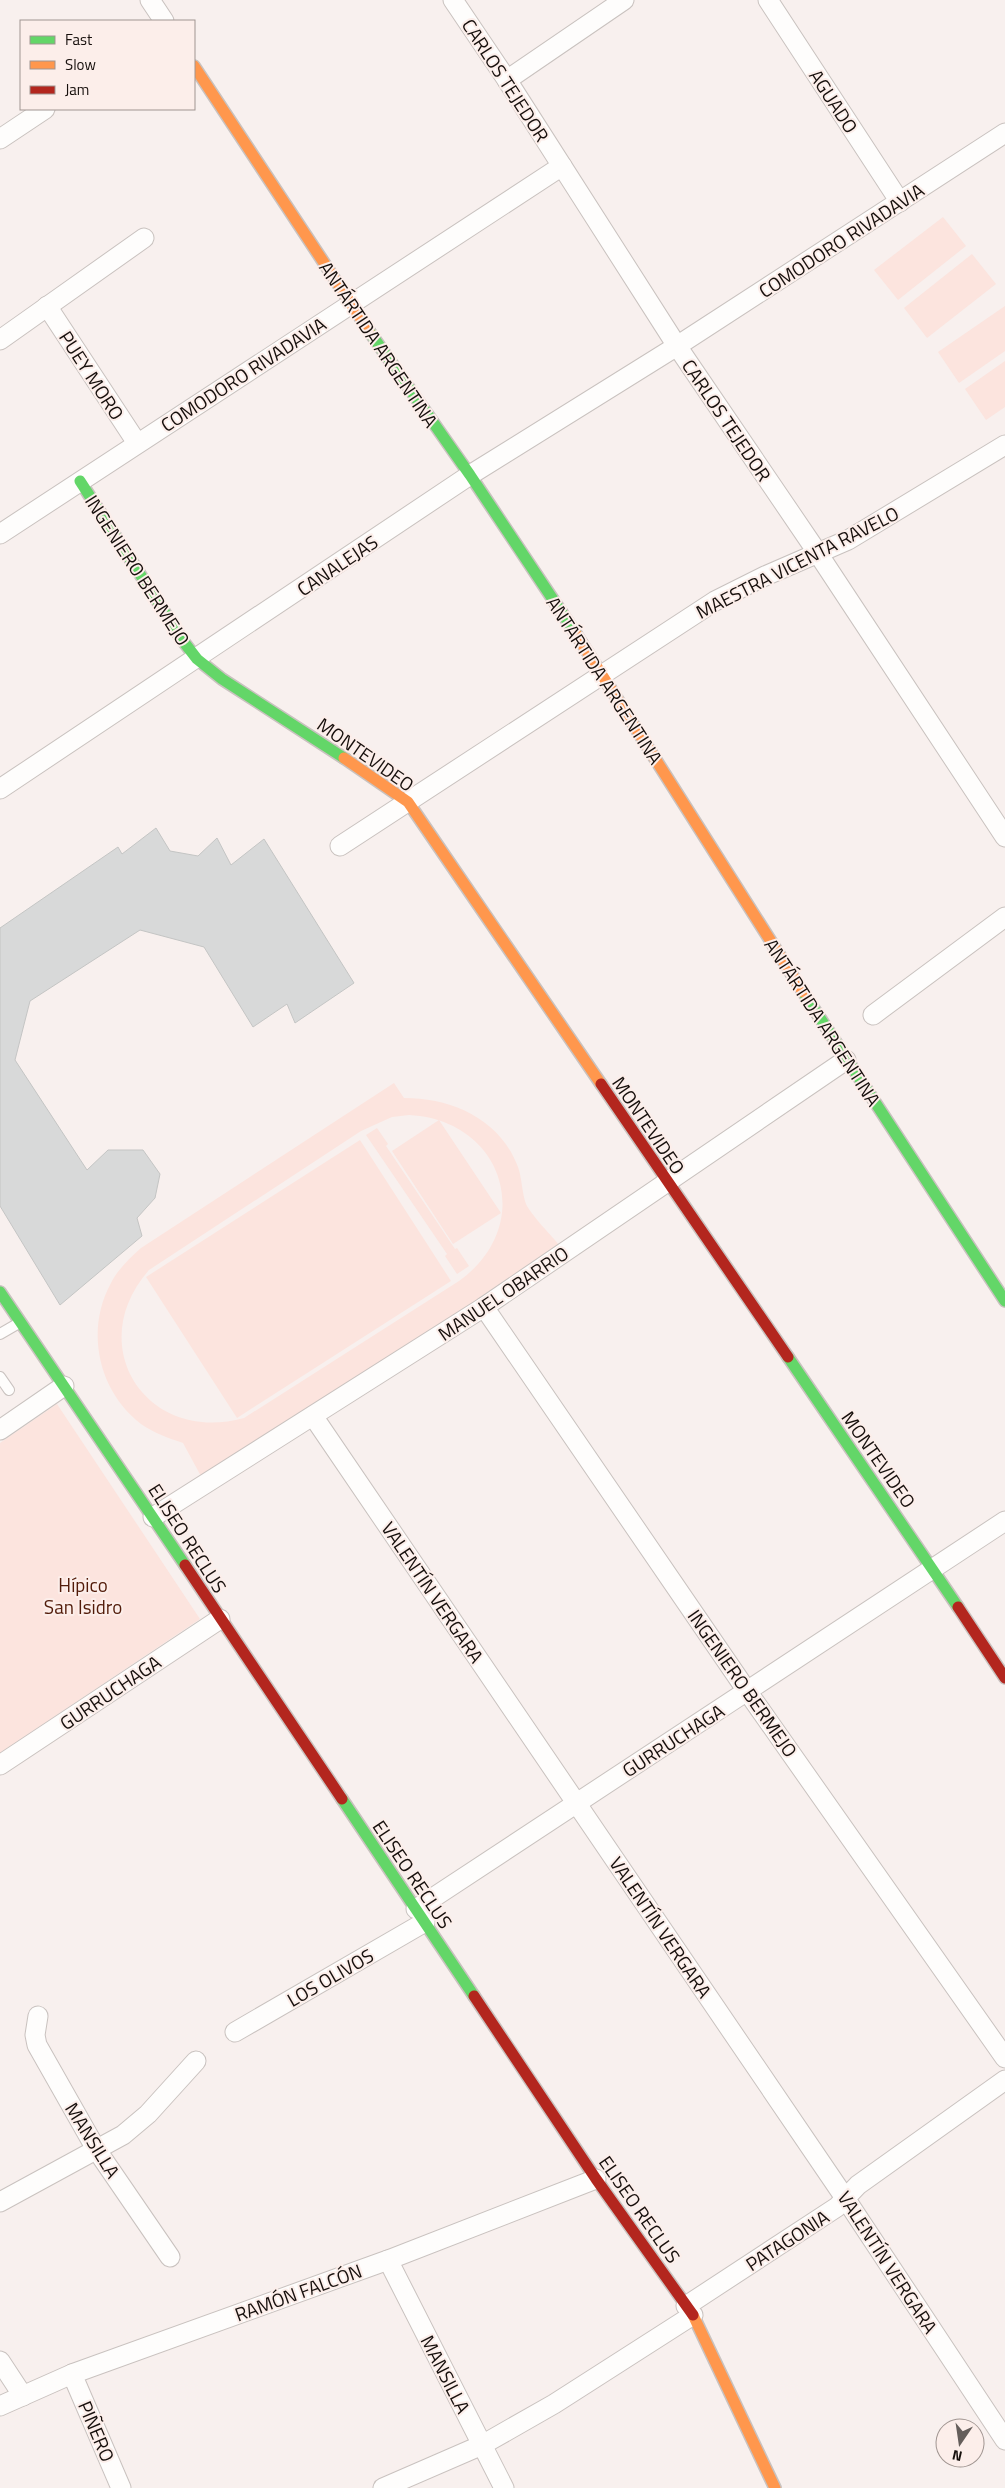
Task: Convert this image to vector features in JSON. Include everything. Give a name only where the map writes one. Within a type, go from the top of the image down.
[{"type":"street","points":[[150,0],[163,20]]},
{"type":"street","name":"CARLOS TEJEDOR","points":[[453,0],[507,80],[677,346],[817,552],[1005,837]]},
{"type":"street","points":[[507,80],[624,0]]},
{"type":"street","name":"AGUADO","points":[[768,0],[900,202]]},
{"type":"street","name":"ANTÁRTIDA ARGENTINA","points":[[195,68],[350,303],[470,475],[603,675],[846,1060],[1005,1301]]},
{"type":"street","points":[[0,139],[44,110]]},
{"type":"street","name":"COMODORO RIVADAVIA","points":[[677,346],[1005,133]]},
{"type":"street","name":"COMODORO RIVADAVIA","points":[[0,534],[350,303],[562,166]]},
{"type":"street","points":[[0,340],[144,238]]},
{"type":"street","name":"PUEY MORO","points":[[47,306],[137,443]]},
{"type":"street","name":"CANALEJAS","points":[[0,789],[197,660],[470,475],[677,346]]},
{"type":"street","name":"MAESTRA VICENTA RAVELO","points":[[340,846],[714,601],[867,529],[1005,445]]},
{"type":"street","name":"INGENIERO BERMEJO","points":[[80,481],[197,660]]},
{"type":"street","name":"MONTEVIDEO","points":[[197,660],[222,679],[390,788],[408,802],[666,1182],[933,1568],[1005,1678]]},
{"type":"street","points":[[873,1015],[1005,917]]},
{"type":"street","name":"MANUEL OBARRIO","points":[[153,1517],[484,1307],[846,1060]]},
{"type":"street","name":"ELISEO RECLUS","points":[[0,1292],[153,1517],[596,2179],[689,2310],[775,2488]]},
{"type":"street","name":"INGENIERO BERMEJO","points":[[484,1307],[747,1691],[1005,2058]]},
{"type":"street","points":[[0,1430],[64,1386]]},
{"type":"street","name":"VALENTÍN VERGARA","points":[[313,1416],[845,2198],[1005,2440]]},
{"type":"street","name":"GURRUCHAGA","points":[[420,1915],[576,1803],[1005,1521]]},
{"type":"street","name":"GURRUCHAGA","points":[[0,1766],[220,1619]]},
{"type":"street","name":"LOS OLIVOS","points":[[235,2032],[420,1915]]},
{"type":"street","name":"MANSILLA","points":[[38,2016],[34,2035],[37,2045],[96,2149],[170,2257]]},
{"type":"street","points":[[0,2202],[123,2135],[148,2114],[196,2061]]},
{"type":"street","name":"PATAGONIA","points":[[383,2488],[482,2444],[554,2404],[836,2207],[858,2185],[1005,2080]]},
{"type":"street","name":"RAMÓN FALCÓN","points":[[0,2406],[72,2374],[388,2260],[596,2179]]},
{"type":"street","name":"MANSILLA","points":[[388,2260],[504,2488]]},
{"type":"street","points":[[0,2361],[23,2396]]},
{"type":"street","name":"PIÑERO","points":[[72,2374],[122,2488]]},
{"type":"lane","points":[[0,1334],[21,1322]]},
{"type":"lane","points":[[0,1377],[9,1390]]},
{"type":"green space","points":[[943,217],[966,246],[898,300],[874,270]]},
{"type":"green space","points":[[972,254],[996,284],[927,338],[904,308]]},
{"type":"green space","points":[[1005,306],[1005,351],[959,383],[938,352]]},
{"type":"green space","points":[[1005,361],[1005,407],[986,420],[965,389]]},
{"type":"green space","points":[[394,1083],[404,1098],[440,1102],[456,1107],[487,1124],[510,1150],[518,1167],[526,1204],[560,1246],[202,1478],[183,1443],[146,1427],[126,1410],[115,1395],[100,1359],[98,1340],[99,1320],[103,1301],[117,1273],[141,1248]],"holes":[[[409,1115],[442,1121],[468,1135],[487,1155],[499,1179],[503,1205],[497,1232],[483,1258],[459,1281],[244,1418],[209,1423],[179,1417],[154,1403],[135,1383],[124,1357],[122,1329],[130,1299],[149,1270],[361,1131],[392,1117]]]},
{"type":"green space","points":[[439,1120],[501,1213],[453,1244],[392,1151]]},
{"type":"green space","points":[[377,1128],[388,1144],[386,1146],[455,1249],[457,1248],[469,1266],[457,1274],[445,1256],[447,1254],[366,1135]]},
{"type":"green space","points":[[360,1140],[451,1281],[237,1418],[146,1277]]},
{"type":"green space","name":"Hípico San Isidro","points":[[57,1404],[200,1619],[0,1753],[0,1443]]},
{"type":"building","points":[[156,828],[170,851],[198,856],[217,838],[231,865],[264,839],[354,983],[295,1023],[287,1004],[253,1027],[204,947],[140,930],[30,1001],[15,1060],[87,1170],[108,1150],[143,1150],[160,1174],[155,1198],[137,1218],[142,1236],[60,1305],[0,1206],[0,928],[118,847],[122,854]]},
{"type":"traffic: fast","points":[[369,331],[470,475],[576,634]]},
{"type":"traffic: fast","points":[[80,481],[183,641],[197,659],[222,679],[344,758]]},
{"type":"traffic: fast","points":[[803,992],[1005,1301]]},
{"type":"traffic: fast","points":[[0,1292],[185,1565]]},
{"type":"traffic: fast","points":[[788,1357],[958,1607]]},
{"type":"traffic: fast","points":[[342,1799],[474,1996]]},
{"type":"traffic: slow","points":[[195,68],[369,331]]},
{"type":"traffic: slow","points":[[576,634],[803,992]]},
{"type":"traffic: slow","points":[[344,758],[408,802],[601,1084]]},
{"type":"traffic: slow","points":[[693,2315],[775,2488]]},
{"type":"traffic: jam","points":[[601,1084],[788,1357]]},
{"type":"traffic: jam","points":[[185,1565],[342,1799]]},
{"type":"traffic: jam","points":[[958,1607],[1005,1678]]},
{"type":"traffic: jam","points":[[474,1996],[596,2179],[693,2315]]}]
